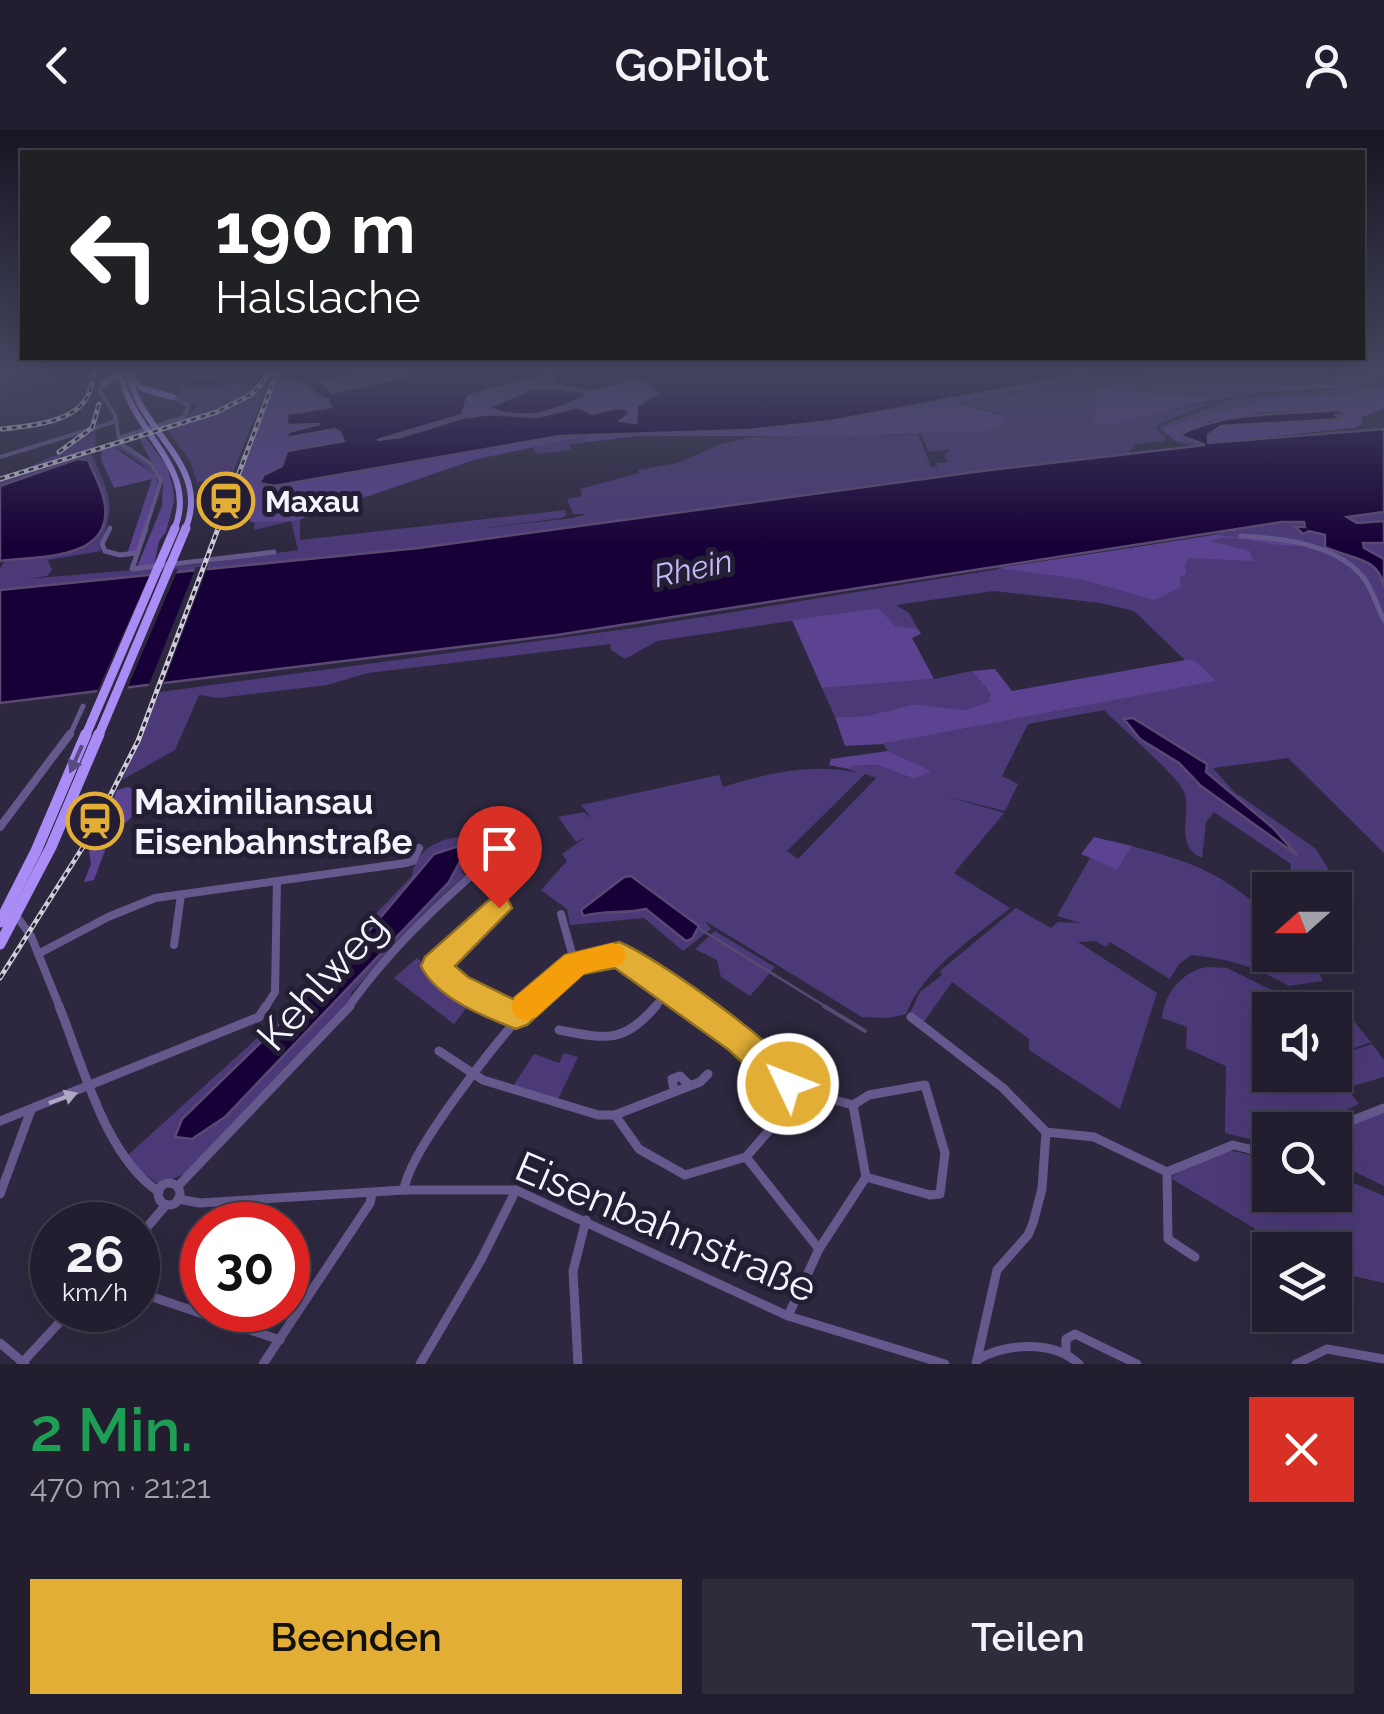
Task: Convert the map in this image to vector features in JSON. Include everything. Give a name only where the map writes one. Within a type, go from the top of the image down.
[{"type":"highway","points":[[0,944],[5,922],[66,813],[188,526],[191,490],[184,460],[154,431]]},
{"type":"highway","points":[[20,898],[50,815],[176,527],[181,501],[174,466],[154,431]]},
{"type":"street","points":[[0,457],[89,430]]},
{"type":"street","points":[[118,430],[125,448],[157,469],[162,482],[132,569],[274,552]]},
{"type":"street","points":[[119,438],[145,430]]},
{"type":"street","points":[[110,527],[102,544],[105,551],[120,555],[138,552]]},
{"type":"street","points":[[1240,536],[1288,538],[1337,558],[1362,576],[1384,620]]},
{"type":"street","points":[[0,827],[64,747],[83,706]]},
{"type":"street","name":"Kehlweg","points":[[180,1185],[348,1008],[372,973],[429,912],[522,831]]},
{"type":"street","points":[[38,954],[154,898],[406,863],[418,848]]},
{"type":"street","points":[[0,1121],[240,1028],[266,1010],[274,992],[276,881]]},
{"type":"street","points":[[0,894],[31,936],[120,1152],[140,1180],[160,1192]]},
{"type":"street","points":[[174,945],[181,894]]},
{"type":"street","points":[[499,908],[435,966],[458,986],[516,1015]]},
{"type":"street","points":[[562,914],[576,964]]},
{"type":"street","points":[[404,1190],[406,1175],[516,1015],[576,964],[619,954],[740,1040],[802,1093],[853,1105],[869,1095],[926,1085],[945,1150],[946,1172],[940,1194],[930,1195],[866,1177]]},
{"type":"street","points":[[560,1030],[619,1038],[634,1032],[668,991]]},
{"type":"street","points":[[911,1016],[1003,1088],[1046,1132],[1042,1189],[1033,1223],[1028,1236],[997,1270],[977,1362]]},
{"type":"street","points":[[438,1051],[475,1076],[572,1110],[615,1115],[708,1074]]},
{"type":"street","points":[[615,1115],[639,1149],[685,1175],[746,1157],[802,1093]]},
{"type":"street","points":[[788,1316],[818,1248],[866,1177],[853,1105]]},
{"type":"street","points":[[1352,1121],[1384,1108]]},
{"type":"street","points":[[0,1194],[32,1109]]},
{"type":"street","points":[[1046,1132],[1062,1130],[1103,1138],[1167,1172]]},
{"type":"street","points":[[1167,1172],[1222,1147],[1252,1150]]},
{"type":"street","points":[[746,1157],[818,1248]]},
{"type":"street","points":[[1167,1172],[1168,1239],[1195,1257]]},
{"type":"street","points":[[160,1212],[178,1199],[180,1185],[170,1183],[160,1192],[159,1203],[165,1206]]},
{"type":"street","name":"Eisenbahnstraße","points":[[178,1199],[200,1203],[404,1190],[516,1190],[788,1316],[945,1364]]},
{"type":"street","points":[[420,1364],[481,1260],[516,1190]]},
{"type":"street","points":[[263,1364],[370,1203],[372,1192]]},
{"type":"street","points":[[578,1364],[574,1271],[586,1220]]},
{"type":"street","points":[[160,1299],[280,1340]]},
{"type":"street","points":[[0,1343],[23,1363],[51,1332]]},
{"type":"street","points":[[1066,1352],[1066,1339],[1076,1334],[1137,1364]]},
{"type":"street","points":[[977,1362],[999,1348],[1066,1352],[1079,1364]]},
{"type":"street","points":[[1296,1364],[1308,1353],[1322,1348],[1342,1348],[1384,1359]]},
{"type":"shaded area","points":[[92,430],[85,441],[96,430],[95,447],[117,441],[150,466],[159,483],[139,462],[119,449],[105,446],[84,455],[92,455],[109,500],[101,551],[48,560],[52,570],[47,576],[26,579],[193,565],[298,550],[291,521],[254,530],[260,444],[291,430],[627,430],[624,434],[585,437],[587,442],[570,445],[571,450],[537,454],[533,448],[566,439],[470,459],[300,518],[300,540],[565,510],[567,515],[561,518],[469,530],[573,518],[587,514],[573,514],[567,499],[582,496],[580,489],[639,473],[638,470],[678,463],[721,444],[750,437],[918,434],[931,467],[949,462],[944,457],[950,449],[929,452],[920,432],[1157,430],[1166,439],[1135,444],[1128,453],[419,548],[0,590],[0,568],[5,561],[76,549],[91,541],[100,530],[103,513],[99,490],[87,459],[0,486],[0,480],[60,453]]},
{"type":"shaded area","points":[[167,430],[250,430],[231,477],[219,478],[223,471],[208,481],[197,482],[190,461]]},
{"type":"shaded area","points":[[257,430],[298,430],[288,432],[291,438],[335,430],[344,441],[287,451],[282,466],[264,486],[560,436],[753,430],[988,430],[842,436],[636,436],[589,442],[583,437],[477,459],[295,521],[251,522],[240,495],[233,495]]},
{"type":"shaded area","points":[[410,430],[425,430],[401,437],[376,439]]},
{"type":"shaded area","points":[[1162,430],[1170,437],[1205,445],[1179,443],[1169,437]]},
{"type":"shaded area","points":[[1163,430],[1195,430],[1180,433],[1185,439],[1203,443],[1175,440]]},
{"type":"shaded area","points":[[1216,430],[1338,430],[1208,443],[1208,435]]},
{"type":"shaded area","points":[[145,437],[167,466],[174,501],[154,566],[137,567],[162,506],[163,483],[140,439]]},
{"type":"shaded area","points":[[112,446],[155,475],[158,483],[137,550],[127,554],[152,479],[114,488],[101,460],[102,452],[92,450]]},
{"type":"shaded area","points":[[1384,513],[1384,853],[1288,758],[1213,768],[1233,791],[1316,849],[1330,872],[1290,872],[1291,864],[1214,812],[1206,822],[1202,858],[1188,846],[1185,794],[1181,786],[1104,710],[1028,724],[1002,776],[1018,784],[1005,811],[945,796],[1004,813],[954,873],[1010,908],[937,968],[906,1014],[889,1018],[862,1017],[705,921],[711,929],[683,951],[644,918],[570,925],[567,909],[541,890],[567,861],[562,854],[586,837],[576,842],[558,817],[584,812],[592,819],[581,805],[719,775],[723,787],[789,771],[824,769],[857,773],[850,766],[877,765],[915,779],[930,771],[888,751],[883,744],[1215,681],[1194,661],[1185,660],[1134,611],[1101,603],[994,591],[896,605],[909,613],[918,629],[895,627],[877,608],[657,641],[625,659],[611,650],[610,644],[368,673],[327,685],[218,698],[199,695],[175,750],[122,780],[160,692],[634,628],[1217,534],[1219,528],[1281,521],[1353,523],[1349,517]],"holes":[[[865,774],[876,778],[798,859],[787,851]]]},
{"type":"shaded area","points":[[1217,535],[1304,545],[1232,538],[1209,541],[1250,551],[1253,561],[1190,558],[1185,564],[1186,573],[1179,578],[1181,587],[1155,600],[1081,579],[997,568]]},
{"type":"shaded area","points":[[878,608],[895,626],[918,629],[921,634],[912,638],[934,679],[822,688],[792,620]]},
{"type":"shaded area","points":[[1194,660],[1216,681],[883,744],[845,746],[835,717],[867,716],[915,704],[963,710],[989,702],[991,694],[972,671],[995,669],[1012,691]]},
{"type":"shaded area","points":[[972,671],[991,694],[989,702],[963,710],[915,704],[867,716],[835,717],[822,688],[934,679]]},
{"type":"shaded area","points":[[888,751],[931,771],[915,779],[877,765],[849,769],[829,765],[831,759]]},
{"type":"shaded area","points":[[128,787],[143,792],[131,818],[111,834],[94,880],[84,882],[91,864],[89,851],[117,790]]},
{"type":"shaded area","points":[[479,835],[475,852],[461,872],[465,875],[424,913],[351,993],[351,998],[184,1174],[159,1185],[133,1165],[128,1155],[253,1042],[412,876],[415,864],[428,848],[457,837]]},
{"type":"shaded area","points":[[1094,837],[1132,846],[1117,870],[1081,854]]},
{"type":"shaded area","points":[[1132,846],[1191,864],[1221,879],[1252,902],[1252,969],[1191,955],[1179,964],[1170,979],[1110,942],[1106,947],[1096,941],[1078,942],[1157,993],[1120,1109],[1029,1050],[1029,1039],[952,982],[923,1023],[910,1013],[920,992],[942,975],[940,971],[1016,908],[1051,928],[1058,922],[1081,923],[1057,916],[1090,858],[1117,870]]},
{"type":"shaded area","points":[[715,931],[775,967],[750,996],[721,977],[717,960],[695,949]]},
{"type":"shaded area","points":[[417,958],[473,999],[454,1024],[394,978]]},
{"type":"shaded area","points":[[1227,968],[1276,992],[1252,992],[1252,1092],[1349,1092],[1359,1104],[1342,1112],[1252,1112],[1252,1140],[1225,1133],[1226,1066],[1186,1048],[1187,1027],[1162,1018],[1176,985],[1198,970]]},
{"type":"shaded area","points":[[1261,972],[1318,972],[1323,981],[1289,986]]},
{"type":"shaded area","points":[[1352,1019],[1371,1042],[1352,1049]]},
{"type":"shaded area","points":[[1372,1044],[1384,1060],[1384,1077],[1352,1086],[1352,1051]]},
{"type":"shaded area","points":[[564,1053],[578,1057],[558,1099],[513,1086],[534,1054],[559,1063]]},
{"type":"shaded area","points":[[1384,1111],[1384,1186],[1352,1170],[1352,1125]]},
{"type":"shaded area","points":[[1229,1150],[1252,1155],[1252,1212],[1352,1212],[1352,1182],[1384,1196],[1384,1283],[1352,1276],[1352,1232],[1257,1232],[1172,1179],[1173,1175]]},
{"type":"water","points":[[298,430],[331,430],[287,438],[288,432]]},
{"type":"water","points":[[335,430],[412,430],[377,440],[425,430],[753,430],[560,436],[274,486],[259,483],[264,475],[282,466],[287,451],[344,441]]},
{"type":"water","name":"Rhein","points":[[1192,430],[1216,430],[1208,435],[1208,443],[1384,430],[1384,512],[1347,517],[1357,523],[1384,521],[1384,543],[1363,543],[1364,548],[1384,559],[1384,588],[1370,564],[1325,547],[1325,535],[1309,531],[1303,534],[1295,527],[1305,527],[1304,522],[1282,522],[557,635],[0,703],[0,590],[419,548],[982,471],[1205,445],[1179,435]]},
{"type":"water","points":[[77,459],[88,460],[104,499],[104,523],[97,537],[69,552],[0,561],[0,486]]},
{"type":"water","points":[[1133,718],[1207,764],[1206,772],[1273,828],[1297,855],[1201,786],[1179,763],[1140,739],[1124,719]]},
{"type":"water","points":[[467,848],[449,882],[225,1117],[192,1139],[175,1137],[182,1119],[369,931],[434,854]]},
{"type":"water","points":[[631,876],[699,926],[692,939],[686,941],[646,909],[583,916],[581,910],[624,877]]},
{"type":"pier","points":[[208,566],[161,690],[146,692],[196,567]]},
{"type":"pier","points":[[178,569],[125,694],[94,698],[151,572]]},
{"type":"waterway","points":[[700,929],[828,1008]]},
{"type":"waterway","points":[[824,1006],[865,1031]]},
{"type":"railway","points":[[59,452],[90,430]]},
{"type":"railway","points":[[0,479],[160,430]]},
{"type":"railway","points":[[0,978],[88,839],[138,741],[255,430]]},
{"type":"slow traffic","points":[[526,1007],[576,964],[612,955]]},
{"type":"place","name":"Maxau","points":[[226,501]]},
{"type":"place","name":"Maximiliansau Eisenbahnstraße","points":[[95,821]]},
{"type":"route","points":[[499,908],[435,966],[458,986],[516,1015],[576,964],[619,954],[740,1040],[788,1084]]}]
